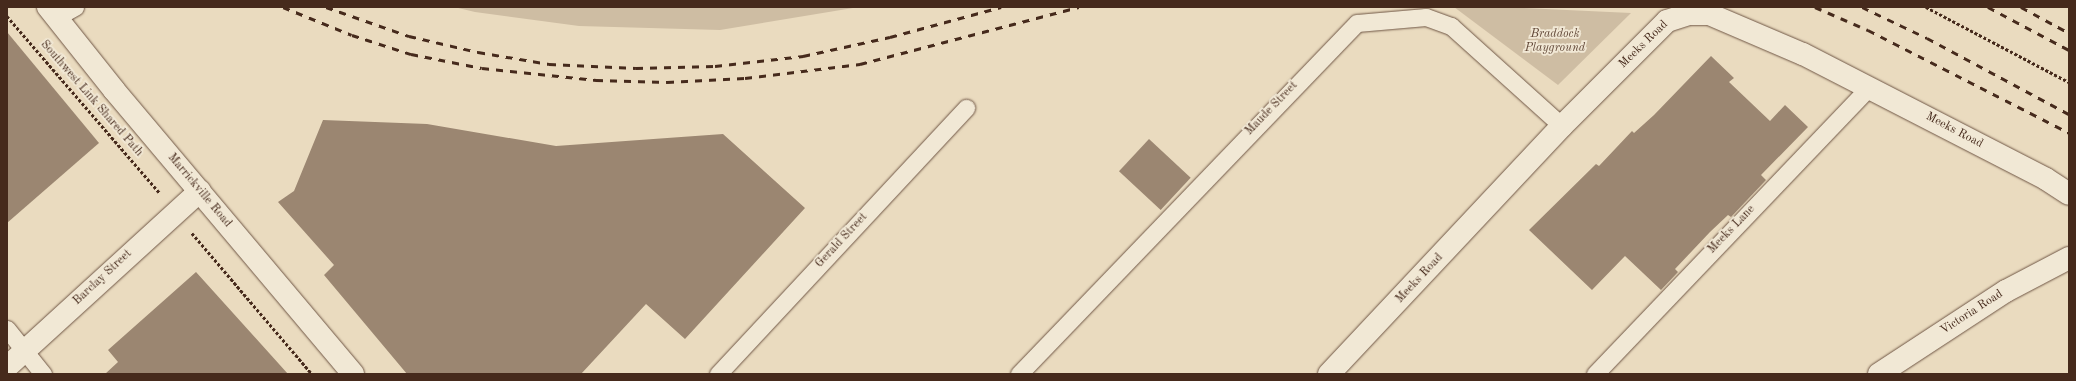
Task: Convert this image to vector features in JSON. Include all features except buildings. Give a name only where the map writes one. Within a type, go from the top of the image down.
[{"type":"street","name":"Marrickville Road","points":[[51,12],[353,374]]},
{"type":"street","name":"Meeks Road","points":[[1329,374],[1562,126],[1667,21],[1688,14],[1709,14],[1803,54],[2046,179],[2069,194]]},
{"type":"street","name":"Barclay Street","points":[[7,367],[200,191]]},
{"type":"street","name":"Victoria Road","points":[[1882,373],[2006,291],[2069,258]]},
{"type":"lane","points":[[51,12],[75,7]]},
{"type":"lane","name":"Maude Street","points":[[1020,374],[1357,23],[1426,17],[1451,26],[1562,126]]},
{"type":"lane","name":"Meeks Lane","points":[[1595,374],[1869,87]]},
{"type":"lane","name":"Gerald Street","points":[[718,374],[966,108]]},
{"type":"lane","points":[[7,329],[42,374]]},
{"type":"path","points":[[1926,7],[2069,82]]},
{"type":"path","name":"Southwest Link Shared Path","points":[[7,16],[161,194]]},
{"type":"path","points":[[196,237],[312,374]]},
{"type":"green space","points":[[454,7],[859,7],[720,30],[579,26],[475,12]]},
{"type":"green space","name":"Braddock Playground","points":[[1454,7],[1502,7],[1631,13],[1558,85]]},
{"type":"railway","points":[[283,7],[352,35],[411,54],[482,68],[596,80],[667,82],[745,78],[860,64],[1079,7]]},
{"type":"railway","points":[[326,7],[409,36],[478,52],[549,64],[636,68],[715,66],[803,56],[890,37],[1001,7]]},
{"type":"railway","points":[[1815,7],[1868,30],[2069,133]]},
{"type":"railway","points":[[1862,7],[1927,38],[2069,114]]},
{"type":"railway","points":[[1988,7],[2069,50]]},
{"type":"railway","points":[[2021,7],[2069,33]]}]
